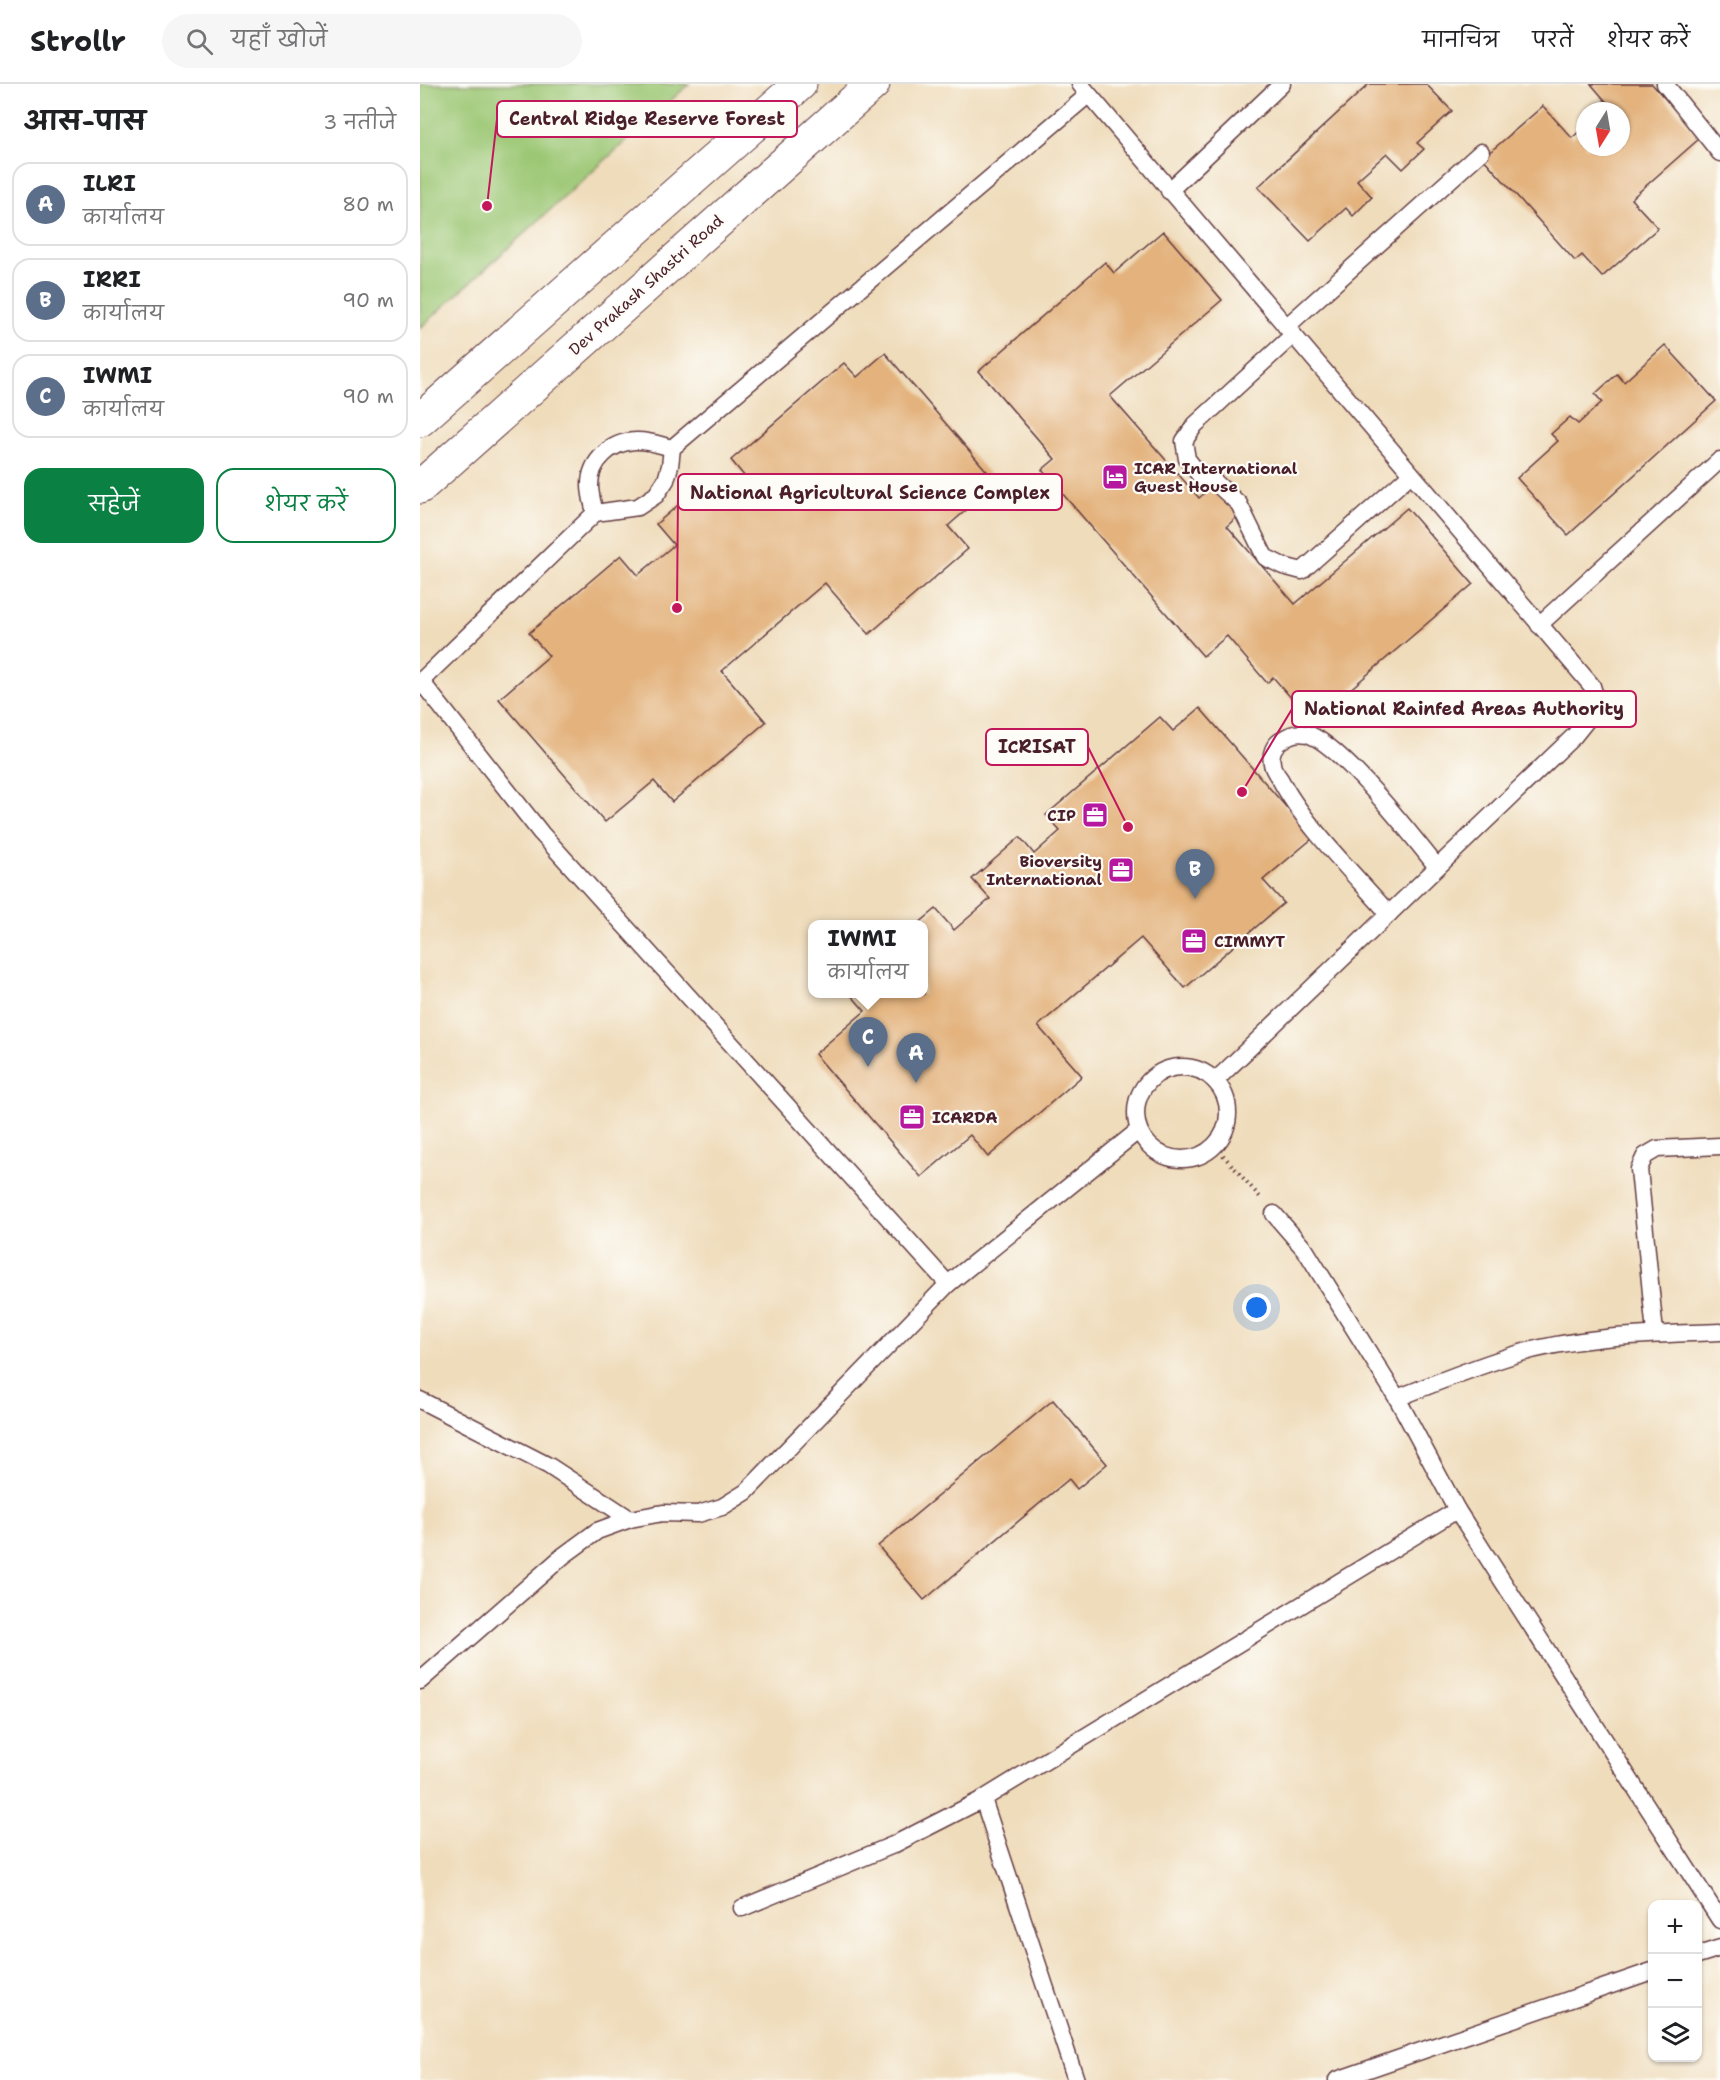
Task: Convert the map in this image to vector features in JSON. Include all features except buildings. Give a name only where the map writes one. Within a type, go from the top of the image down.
[{"type":"street","points":[[420,420],[800,84]]},
{"type":"street","name":"Dev Prakash Shastri Road","points":[[420,487],[873,84]]},
{"type":"lane","points":[[1169,190],[1282,84]]},
{"type":"lane","points":[[1665,84],[1720,153]]},
{"type":"lane","points":[[948,1284],[541,833],[420,681],[595,513],[638,507],[656,495],[666,480],[672,448],[1084,89],[1592,687],[1597,703],[1574,736],[1215,1081]]},
{"type":"lane","points":[[1411,474],[1302,571],[1283,566],[1265,557],[1239,504],[1216,483],[1202,478],[1187,459],[1184,441],[1195,426],[1289,331],[1481,152]]},
{"type":"lane","points":[[595,513],[590,485],[592,471],[601,456],[615,446],[635,441],[653,442],[672,448]]},
{"type":"lane","points":[[1539,625],[1720,460]]},
{"type":"lane","points":[[1389,914],[1324,840],[1287,793],[1271,764],[1272,752],[1276,743],[1293,733],[1308,735],[1340,756],[1414,837],[1437,867]]},
{"type":"lane","points":[[1187,1067],[1202,1072],[1215,1081],[1224,1092],[1228,1107],[1228,1121],[1223,1135],[1215,1146],[1202,1155],[1188,1159],[1173,1158],[1159,1153],[1147,1143],[1139,1130],[1136,1115],[1138,1099],[1145,1085],[1157,1075],[1171,1069],[1187,1067]]},
{"type":"lane","points":[[420,1681],[563,1556],[597,1531],[630,1519],[663,1513],[698,1514],[722,1507],[746,1492],[948,1284],[1139,1130]]},
{"type":"lane","points":[[1655,1334],[1639,1169],[1645,1156],[1657,1149],[1720,1146]]},
{"type":"lane","points":[[1274,1214],[1306,1251],[1397,1398],[1457,1510],[1720,1920]]},
{"type":"lane","points":[[1397,1398],[1515,1354],[1562,1344],[1655,1334],[1720,1332]]},
{"type":"lane","points":[[420,1400],[549,1466],[630,1519]]},
{"type":"lane","points":[[742,1908],[893,1845],[983,1799],[1457,1510]]},
{"type":"lane","points":[[983,1799],[1076,2080]]},
{"type":"lane","points":[[1701,1954],[1720,1948]]},
{"type":"lane","points":[[1337,2080],[1648,1973]]},
{"type":"path","points":[[1215,1146],[1274,1214]]},
{"type":"green space","points":[[420,84],[689,84],[420,328]]},
{"type":"place","name":"Central Ridge Reserve Forest","points":[[487,206]]},
{"type":"place","name":"ICAR International Guest House","points":[[1115,477]]},
{"type":"place","name":"National Agricultural Science Complex","points":[[677,608]]},
{"type":"place","name":"National Rainfed Areas Authority","points":[[1242,792]]},
{"type":"place","name":"CIP","points":[[1095,815]]},
{"type":"place","name":"ICRISAT","points":[[1128,827]]},
{"type":"place","name":"Bioversity International","points":[[1121,870]]},
{"type":"place","name":"IRRI","points":[[1195,899]]},
{"type":"place","name":"CIMMYT","points":[[1194,941]]},
{"type":"place","name":"IWMI","points":[[868,1067]]},
{"type":"place","name":"ILRI","points":[[916,1083]]},
{"type":"place","name":"ICARDA","points":[[912,1117]]}]
